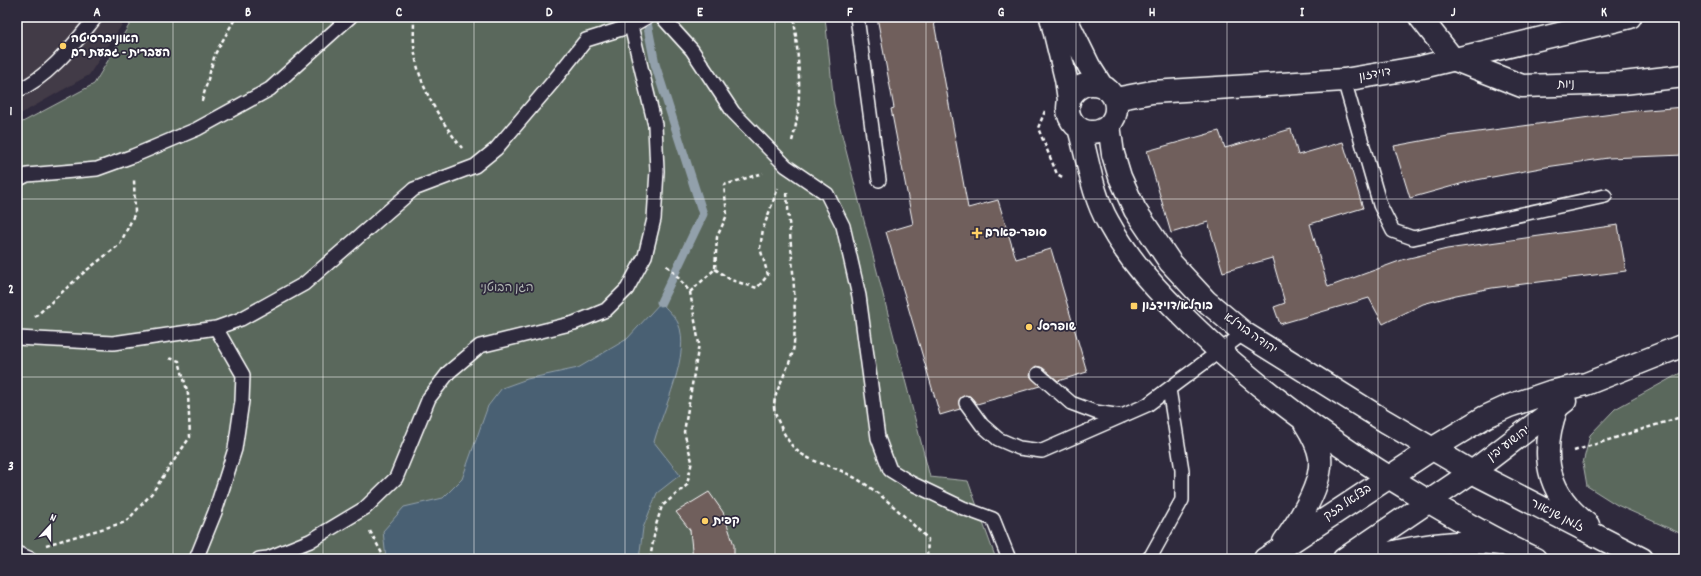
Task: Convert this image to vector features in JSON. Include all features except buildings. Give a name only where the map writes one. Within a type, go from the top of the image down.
[{"type":"street","points":[[1051,17],[1066,79],[1069,100],[1068,113],[1070,119],[1079,128],[1085,131],[1098,132],[1109,125],[1116,113],[1108,92],[1089,66],[1065,17]]},
{"type":"street","points":[[1420,17],[1453,59]]},
{"type":"street","name":"דוידזון","points":[[1108,92],[1152,92],[1344,80],[1422,67],[1630,17]]},
{"type":"street","name":"ניות","points":[[1453,59],[1522,86],[1623,83],[1684,76]]},
{"type":"street","points":[[1069,100],[1072,94],[1082,86],[1088,84],[1108,92]]},
{"type":"street","name":"יהודה בורלא","points":[[1109,125],[1113,154],[1120,177],[1135,210],[1170,262],[1206,301],[1244,333],[1472,472]]},
{"type":"street","points":[[1079,128],[1094,189],[1107,221],[1146,278],[1219,352],[1305,422],[1388,477],[1505,545],[1535,559]]},
{"type":"street","name":"יהושוע יבין","points":[[1432,449],[1485,417],[1508,406],[1550,392],[1586,384],[1684,345]]},
{"type":"street","name":"יהושוע יבין","points":[[1429,502],[1472,472],[1586,384]]},
{"type":"street","points":[[1556,407],[1550,424],[1547,459],[1554,483],[1567,506],[1607,542]]},
{"type":"street","points":[[1271,555],[1292,530],[1305,507],[1320,472],[1320,456],[1315,440],[1305,422]]},
{"type":"street","name":"בצלאל בזק","points":[[1271,555],[1432,449]]},
{"type":"street","name":"זלמן שניאור","points":[[1472,472],[1642,559]]},
{"type":"street","points":[[1344,559],[1429,502]]},
{"type":"street","points":[[1366,559],[1442,544],[1466,543],[1505,545]]},
{"type":"lane","points":[[17,91],[27,87],[62,59],[96,17]]},
{"type":"lane","points":[[17,180],[27,175],[97,169],[133,156],[197,129],[270,89],[350,17]]},
{"type":"lane","points":[[17,338],[113,343],[216,328],[241,318],[304,284],[414,189],[475,166],[496,149],[586,40],[631,26],[647,17]]},
{"type":"lane","points":[[662,17],[692,50],[733,112],[786,166],[827,194],[843,226],[859,296],[878,438],[890,470],[911,483],[963,508],[993,519],[1009,559]]},
{"type":"lane","points":[[857,17],[879,180]]},
{"type":"lane","points":[[259,559],[268,558],[310,541],[365,508],[396,478],[429,398],[449,372],[480,346],[574,324],[606,310],[627,290],[645,256],[654,220],[657,171],[655,125],[631,26]]},
{"type":"lane","points":[[1344,80],[1380,205],[1393,231],[1413,238],[1605,196]]},
{"type":"lane","points":[[196,559],[216,512],[235,449],[242,401],[243,375],[216,328]]},
{"type":"lane","points":[[966,403],[982,425],[998,439],[1019,448],[1042,451],[1147,405],[1244,333]]},
{"type":"lane","points":[[1038,374],[1072,403],[1095,412],[1122,416]]},
{"type":"lane","points":[[1148,559],[1182,500],[1182,470],[1169,390]]},
{"type":"lane","points":[[17,553],[31,559]]},
{"type":"path","points":[[197,129],[205,85],[215,54],[236,17]]},
{"type":"path","points":[[414,17],[414,53],[421,80],[445,127],[475,166]]},
{"type":"path","points":[[714,269],[731,280],[756,288],[768,275],[760,248],[762,229],[786,166],[798,121],[799,69],[794,17]]},
{"type":"path","points":[[33,319],[82,274],[120,244],[135,213],[133,156]]},
{"type":"path","points":[[690,292],[714,269],[717,238],[727,215],[724,184],[751,178],[786,166]]},
{"type":"path","points":[[786,166],[794,303],[794,346],[773,405],[783,432],[794,448],[815,460],[847,473],[865,484],[896,507],[928,539],[927,557],[924,559]]},
{"type":"path","points":[[650,559],[656,525],[662,506],[687,484],[692,461],[684,432],[699,344],[690,292],[671,268]]},
{"type":"path","points":[[17,553],[126,522],[152,493],[190,437],[188,394],[179,361],[164,356]]},
{"type":"path","points":[[1547,459],[1684,416]]},
{"type":"path","points":[[378,546],[385,559]]},
{"type":"shaded area","name":"האוניברסיטה העברית - גבעת רם","points":[[17,17],[127,17],[89,75],[17,116]]},
{"type":"green space","name":"הגן הבוטני","points":[[134,17],[825,17],[834,104],[930,477],[968,481],[996,559],[17,559],[17,125],[94,84]]},
{"type":"green space","points":[[1684,371],[1684,535],[1617,505],[1587,486],[1583,463],[1590,435],[1615,409]]},
{"type":"water","points":[[661,302],[678,323],[681,335],[681,350],[679,365],[654,442],[680,475],[657,493],[643,528],[639,559],[386,559],[383,531],[404,507],[443,498],[462,479],[488,406],[502,388],[527,379],[578,368],[627,339]]},
{"type":"waterway","points":[[646,17],[655,64],[703,214],[661,302]]},
{"type":"place","name":"האוניברסיטה העברית - גבעת רם","points":[[63,46]]},
{"type":"place","name":"סופר-פארם","points":[[977,233]]},
{"type":"place","name":"בורלא/דוידזון","points":[[1134,306]]},
{"type":"place","name":"שופרסל","points":[[1029,327]]},
{"type":"place","name":"קפית","points":[[705,521]]}]
